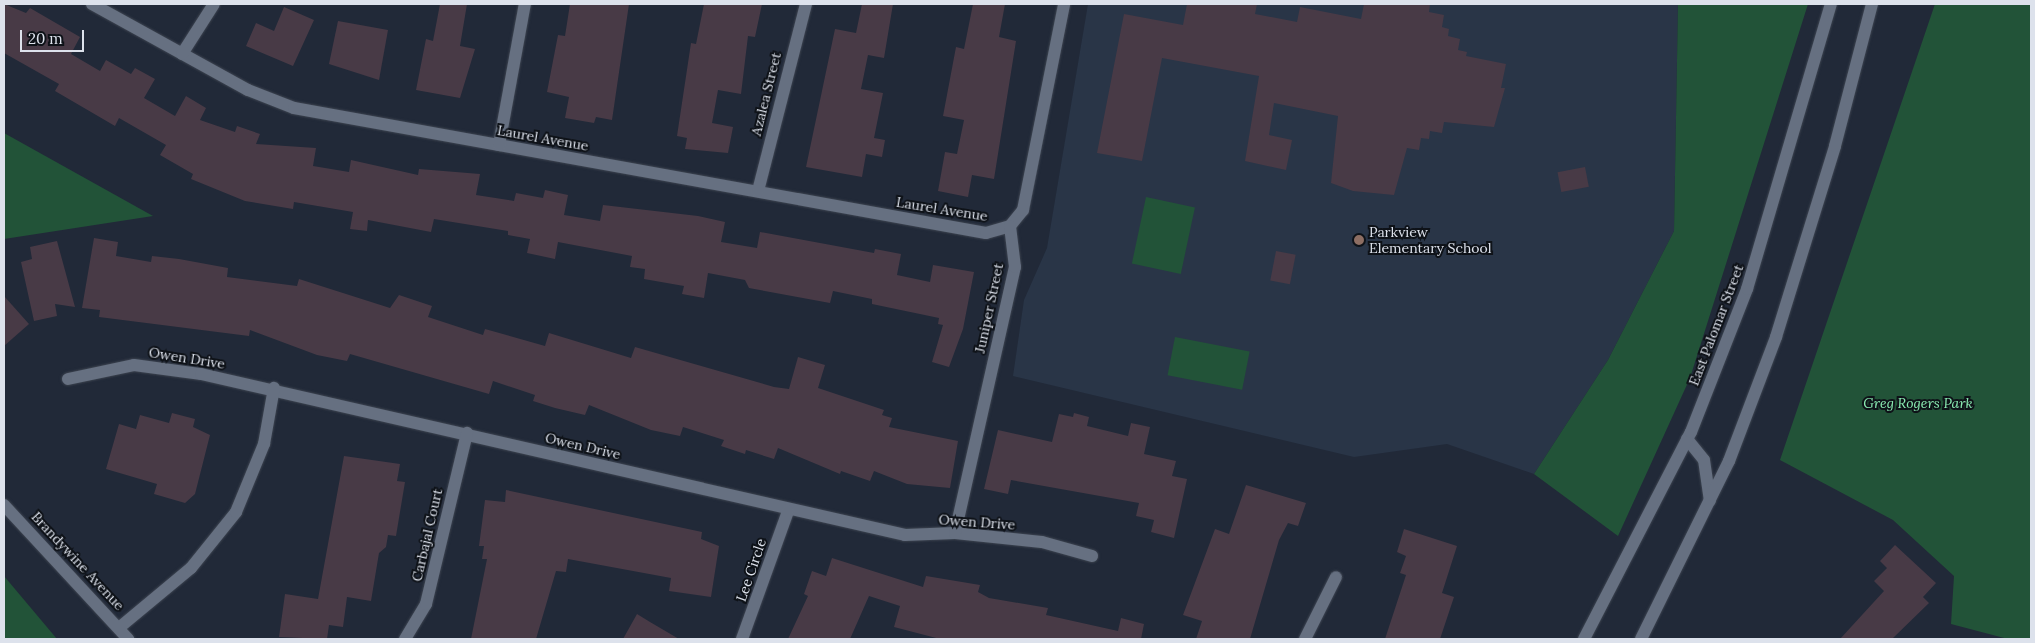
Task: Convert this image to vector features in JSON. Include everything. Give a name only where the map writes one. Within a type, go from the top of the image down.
[{"type":"street","name":"Laurel Avenue","points":[[92,4],[248,90],[294,108],[986,233],[1010,226]]},
{"type":"street","points":[[182,54],[214,4]]},
{"type":"street","points":[[499,145],[525,4]]},
{"type":"street","name":"Azalea Street","points":[[758,191],[806,4]]},
{"type":"street","points":[[1010,226],[1023,210],[1028,192],[1064,4]]},
{"type":"street","name":"East Palomar Street","points":[[1584,639],[1687,439],[1747,289],[1831,4]]},
{"type":"street","points":[[1641,639],[1710,501],[1776,337],[1835,146],[1872,4]]},
{"type":"street","name":"Juniper Street","points":[[955,533],[1015,267],[1010,226]]},
{"type":"street","name":"Owen Drive","points":[[68,379],[134,365],[274,388],[788,510],[905,535],[955,533],[1042,542],[1092,556]]},
{"type":"street","points":[[120,627],[191,568],[236,512],[264,444],[274,388]]},
{"type":"street","name":"Carbajal Court","points":[[405,639],[426,604],[467,433]]},
{"type":"street","points":[[1687,439],[1704,460],[1710,501]]},
{"type":"street","name":"Brandywine Avenue","points":[[4,505],[120,627],[128,639]]},
{"type":"street","name":"Lee Circle","points":[[742,639],[788,510]]},
{"type":"street","points":[[1305,639],[1336,577]]},
{"type":"shaded area","name":"Parkview Elementary School","points":[[1088,4],[1678,4],[1674,231],[1608,360],[1534,474],[1447,444],[1354,457],[1013,376],[1024,300],[1047,248]]},
{"type":"green space","points":[[1678,4],[1808,4],[1690,378],[1618,536],[1534,474],[1608,360],[1674,231]]},
{"type":"green space","name":"Greg Rogers Park","points":[[1935,4],[2031,4],[2031,639],[2008,639],[1951,624],[1954,576],[1893,520],[1780,460]]},
{"type":"green space","points":[[4,133],[153,216],[4,239]]},
{"type":"green space","points":[[1146,197],[1195,207],[1181,274],[1132,264]]},
{"type":"green space","points":[[1175,337],[1250,352],[1242,390],[1168,375]]},
{"type":"green space","points":[[4,576],[57,639],[4,639]]},
{"type":"building","points":[[4,4],[26,13],[30,8],[80,37],[71,54],[100,71],[106,60],[131,74],[135,68],[155,79],[144,98],[175,116],[186,96],[206,108],[200,120],[235,132],[237,126],[260,134],[256,144],[316,148],[313,166],[349,172],[351,160],[418,175],[419,169],[480,174],[476,195],[514,201],[516,193],[543,198],[545,190],[568,195],[564,215],[600,221],[603,205],[698,216],[725,222],[721,242],[757,248],[760,232],[874,253],[875,249],[901,254],[897,275],[930,282],[933,265],[974,272],[963,329],[949,367],[932,362],[943,325],[938,324],[939,318],[872,304],[872,299],[833,291],[830,303],[749,288],[745,280],[708,273],[704,298],[682,294],[684,286],[644,279],[645,269],[630,267],[632,256],[558,242],[555,259],[527,253],[530,239],[508,235],[508,231],[434,219],[431,232],[368,220],[367,231],[350,229],[353,212],[294,202],[293,209],[245,201],[191,179],[193,174],[160,155],[166,145],[119,118],[115,126],[55,91],[59,84],[4,53]]},
{"type":"building","points":[[440,4],[467,4],[460,46],[475,49],[460,98],[416,90],[426,39],[433,41]]},
{"type":"building","points":[[570,4],[629,4],[612,120],[596,117],[594,123],[565,118],[569,97],[547,92],[558,35],[565,36]]},
{"type":"building","points":[[704,4],[762,4],[755,37],[748,36],[741,94],[718,90],[712,123],[733,127],[728,153],[685,149],[687,138],[677,136],[691,43],[696,44]]},
{"type":"building","points":[[862,4],[893,4],[884,58],[868,55],[861,89],[883,93],[874,138],[885,140],[882,157],[866,154],[862,177],[806,167],[835,29],[856,33]]},
{"type":"building","points":[[973,4],[1005,4],[999,37],[1016,41],[994,179],[972,175],[968,197],[938,191],[945,152],[957,154],[964,120],[943,116],[956,47],[964,49]]},
{"type":"building","points":[[1187,4],[1257,4],[1255,14],[1297,22],[1300,7],[1361,19],[1364,4],[1430,4],[1429,12],[1444,15],[1442,27],[1449,29],[1448,36],[1460,39],[1458,50],[1467,52],[1466,56],[1506,64],[1501,88],[1505,88],[1494,127],[1444,122],[1442,133],[1430,131],[1429,139],[1421,138],[1419,150],[1407,148],[1394,195],[1353,191],[1331,183],[1338,116],[1274,103],[1269,135],[1292,140],[1286,170],[1245,161],[1259,76],[1162,58],[1142,161],[1097,153],[1124,14],[1183,25]]},
{"type":"building","points":[[284,7],[314,20],[293,66],[246,46],[256,23],[274,31]]},
{"type":"building","points":[[338,21],[388,30],[379,80],[329,64]]},
{"type":"building","points":[[1585,167],[1589,187],[1561,192],[1558,172]]},
{"type":"building","points":[[94,238],[118,242],[116,256],[151,262],[152,256],[179,259],[228,268],[227,277],[297,286],[299,279],[390,308],[399,295],[432,306],[428,317],[483,335],[485,329],[545,346],[549,333],[631,358],[635,347],[774,387],[789,389],[798,357],[825,365],[818,388],[884,410],[882,415],[892,418],[889,427],[958,441],[950,488],[907,484],[874,471],[870,481],[841,471],[840,474],[778,448],[774,459],[746,450],[745,454],[721,446],[724,440],[683,427],[680,436],[651,430],[589,405],[585,415],[555,408],[533,401],[535,395],[493,381],[489,394],[350,354],[347,361],[317,355],[250,330],[249,336],[99,317],[100,310],[82,308]]},
{"type":"building","points":[[57,241],[75,307],[55,304],[57,316],[34,321],[21,262],[32,259],[30,247]]},
{"type":"building","points":[[1276,251],[1296,255],[1290,284],[1270,280]]},
{"type":"building","points":[[4,296],[29,324],[4,346]]},
{"type":"building","points":[[172,413],[195,419],[193,427],[210,435],[195,494],[185,503],[154,494],[157,484],[106,469],[119,424],[136,429],[140,415],[169,423]]},
{"type":"building","points":[[1074,413],[1089,417],[1087,426],[1128,436],[1131,423],[1150,427],[1144,454],[1176,461],[1172,476],[1187,479],[1174,538],[1151,532],[1154,520],[1136,516],[1139,503],[1011,480],[1008,494],[984,489],[998,430],[1052,442],[1059,414],[1073,417]]},
{"type":"building","points":[[344,456],[400,464],[397,481],[405,482],[396,536],[388,535],[386,547],[379,553],[371,601],[347,597],[343,627],[329,625],[327,639],[279,637],[285,594],[318,599]]},
{"type":"building","points":[[1246,485],[1306,503],[1298,526],[1288,523],[1279,540],[1250,639],[1196,639],[1202,621],[1183,615],[1215,529],[1229,534]]},
{"type":"building","points":[[506,490],[702,532],[701,539],[719,546],[711,597],[669,591],[671,578],[568,559],[566,572],[556,571],[536,639],[471,639],[487,559],[482,559],[484,546],[479,546],[485,500],[505,502]]},
{"type":"building","points":[[1404,529],[1457,546],[1442,593],[1454,597],[1440,639],[1385,639],[1406,575],[1400,573],[1406,556],[1397,552]]},
{"type":"building","points":[[1895,545],[1936,583],[1923,597],[1929,603],[1892,639],[1840,639],[1884,591],[1874,581],[1887,568],[1880,561]]},
{"type":"building","points":[[832,558],[923,587],[926,576],[980,585],[978,592],[989,598],[1048,608],[1046,615],[1118,631],[1121,618],[1144,624],[1141,639],[940,639],[894,627],[900,606],[869,596],[850,639],[788,639],[808,596],[804,594],[812,571],[826,576]]},
{"type":"building","points":[[637,614],[650,622],[679,639],[623,639]]},
{"type":"place","name":"Parkview Elementary School","points":[[1359,240]]}]
